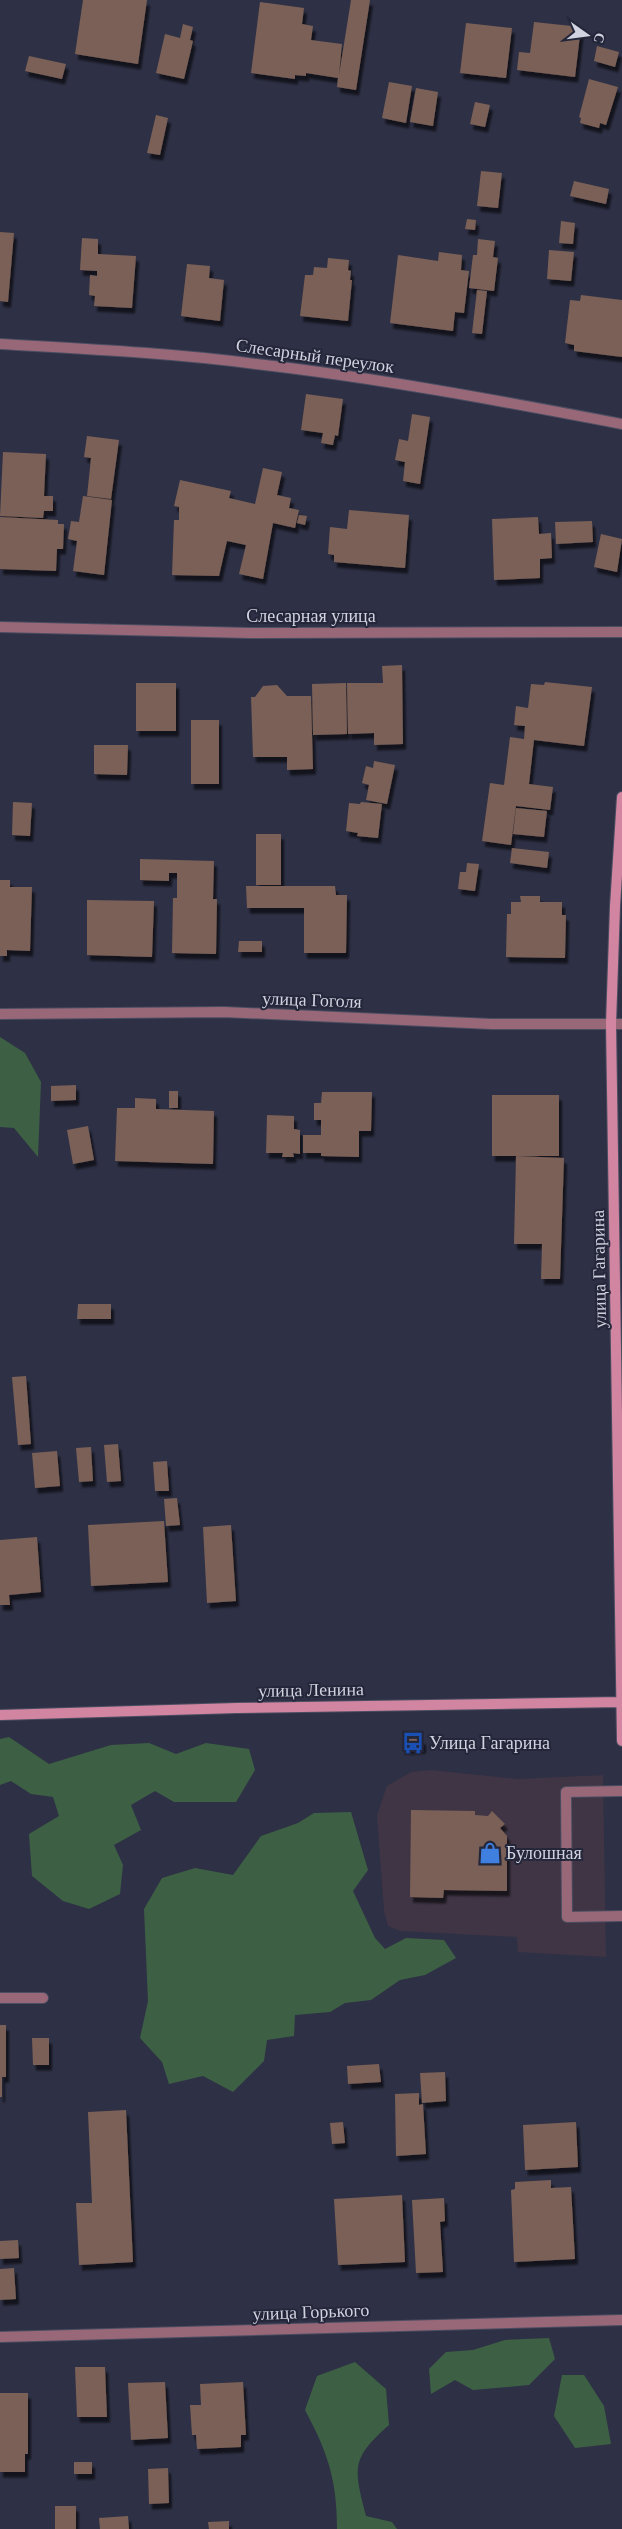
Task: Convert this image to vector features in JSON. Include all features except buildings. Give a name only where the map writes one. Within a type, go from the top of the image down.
[{"type":"main road","name":"улица Гагарина","points":[[622,797],[617,1024],[622,1742]]},
{"type":"main road","name":"улица Ленина","points":[[0,1715],[237,1708],[622,1702]]},
{"type":"street","name":"Слесарный переулок","points":[[0,344],[152,352],[267,365],[440,389],[622,424]]},
{"type":"street","name":"Слесарная улица","points":[[0,627],[250,632],[622,632]]},
{"type":"street","name":"улица Гоголя","points":[[0,1014],[224,1012],[491,1024],[617,1024]]},
{"type":"street","points":[[622,1791],[566,1792],[568,1917],[622,1916]]},
{"type":"street","points":[[0,1998],[43,1998]]},
{"type":"street","name":"улица Горького","points":[[0,2337],[622,2320]]},
{"type":"shaded area","points":[[430,1770],[518,1779],[603,1775],[606,1957],[518,1952],[517,1937],[400,1931],[388,1926],[384,1911],[377,1815],[387,1786],[411,1772]]},
{"type":"green space","points":[[0,1037],[25,1053],[41,1082],[38,1157],[14,1128],[0,1127]]},
{"type":"green space","points":[[9,1737],[49,1764],[111,1745],[149,1743],[176,1754],[206,1743],[249,1749],[255,1770],[236,1802],[174,1802],[155,1791],[131,1805],[141,1830],[114,1845],[123,1865],[120,1894],[89,1909],[63,1901],[32,1876],[29,1834],[59,1816],[53,1797],[31,1794],[11,1781],[0,1785],[0,1739]]},
{"type":"green space","points":[[351,1812],[368,1870],[353,1891],[375,1938],[385,1949],[406,1938],[444,1940],[456,1958],[425,1975],[400,1980],[371,2000],[345,2003],[330,2012],[295,2015],[294,2036],[267,2040],[264,2061],[233,2092],[203,2076],[169,2084],[162,2062],[140,2038],[148,2001],[144,1909],[162,1878],[195,1868],[233,1875],[261,1836],[298,1823],[314,1813]]},
{"type":"green space","points":[[549,2338],[555,2359],[529,2385],[473,2390],[455,2380],[431,2394],[429,2369],[446,2352],[473,2350],[505,2340]]},
{"type":"green space","points":[[355,2362],[386,2389],[389,2425],[367,2447],[361,2456],[358,2466],[359,2487],[366,2516],[392,2522],[397,2529],[337,2529],[337,2512],[330,2467],[320,2440],[305,2410],[317,2376]]},
{"type":"green space","points":[[562,2375],[584,2375],[604,2406],[611,2444],[575,2448],[554,2416]]},
{"type":"place","name":"Улица Гагарина","points":[[413,1743]]},
{"type":"place","name":"Булошная","points":[[490,1853]]}]
